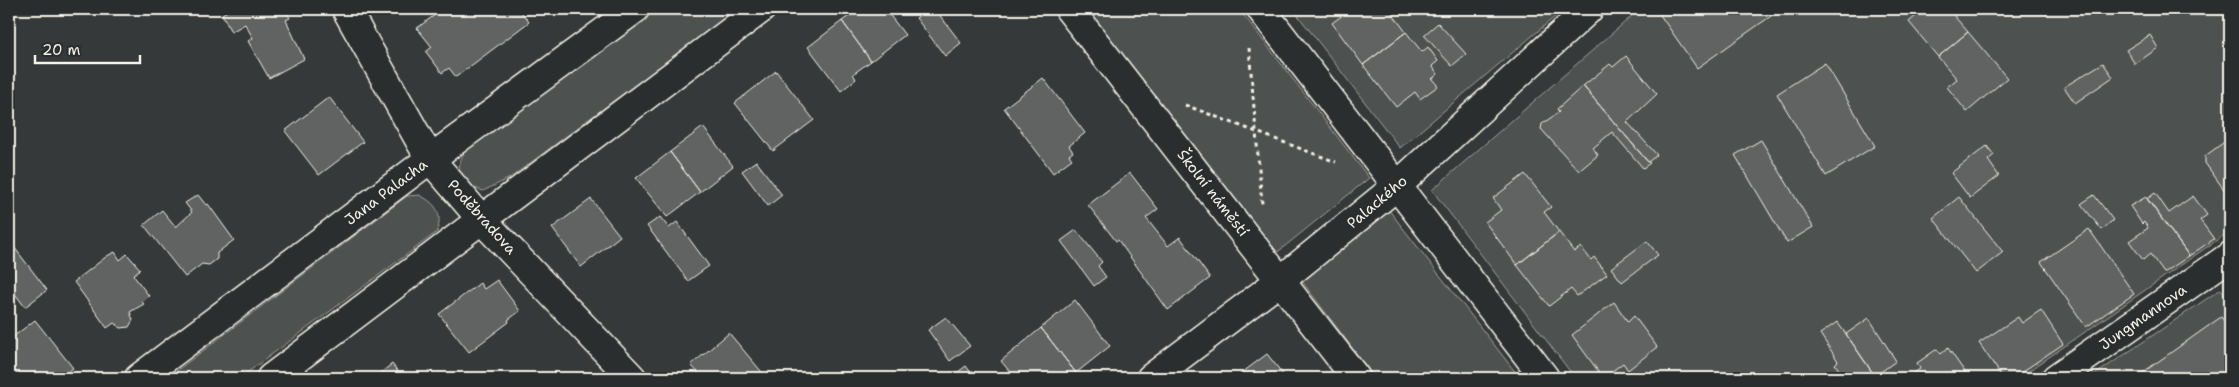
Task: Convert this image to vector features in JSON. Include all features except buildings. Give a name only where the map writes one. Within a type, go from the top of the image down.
[{"type":"street","name":"Poděbradova","points":[[346,9],[430,159],[482,220],[632,378]]},
{"type":"street","name":"Jana Palacha","points":[[139,378],[430,159],[635,9]]},
{"type":"street","points":[[271,378],[761,9]]},
{"type":"street","name":"Školní náměstí","points":[[1069,9],[1356,378]]},
{"type":"street","points":[[1261,9],[1546,378]]},
{"type":"street","name":"Palackého","points":[[1151,378],[1281,280],[1398,185],[1589,9]]},
{"type":"street","name":"Jungmannova","points":[[2056,378],[2230,256]]},
{"type":"path","points":[[1249,47],[1262,206]]},
{"type":"path","points":[[1182,104],[1345,165]]},
{"type":"shaded area","points":[[652,9],[737,9],[510,178],[483,191],[464,180],[459,170],[466,149]]},
{"type":"shaded area","points":[[1086,9],[1239,9],[1369,178],[1274,255]]},
{"type":"shaded area","points":[[1293,9],[1564,9],[1400,148]]},
{"type":"shaded area","points":[[1640,9],[2230,9],[2230,231],[2019,378],[1575,378],[1432,190]]},
{"type":"shaded area","points":[[419,195],[430,201],[437,209],[439,225],[437,232],[240,378],[167,378],[407,196]]},
{"type":"shaded area","points":[[1388,209],[1520,378],[1375,378],[1301,280]]},
{"type":"shaded area","points":[[2221,289],[2230,302],[2230,378],[2090,378]]}]
